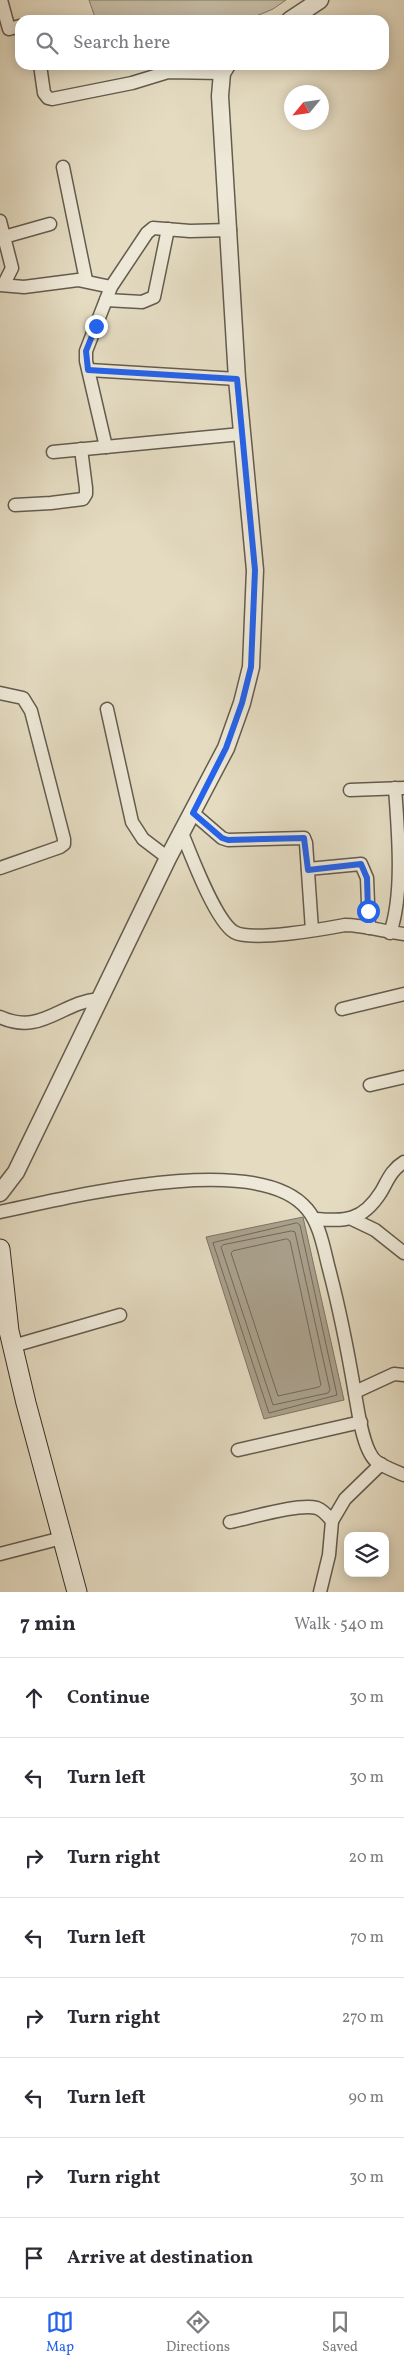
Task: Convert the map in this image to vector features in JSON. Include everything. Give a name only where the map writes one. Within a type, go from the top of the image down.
[{"type":"main road","points":[[0,1249],[13,1346],[77,1592]]},
{"type":"street","points":[[1,0],[10,28]]},
{"type":"street","points":[[298,15],[320,0]]},
{"type":"street","points":[[41,70],[44,93],[48,98],[52,99],[132,83],[168,72],[206,70]]},
{"type":"street","points":[[0,1193],[16,1172],[168,858],[226,748],[242,703],[251,667],[255,570],[237,379],[230,230],[220,96],[225,70]]},
{"type":"street","points":[[64,167],[86,280]]},
{"type":"street","points":[[0,221],[12,268],[2,284],[24,287],[86,280],[112,287]]},
{"type":"street","points":[[4,237],[50,224]]},
{"type":"street","points":[[106,447],[88,370],[86,351],[112,287],[147,233],[158,227],[190,231],[230,230]]},
{"type":"street","points":[[106,300],[142,302],[154,297],[168,229]]},
{"type":"street","points":[[88,370],[237,379]]},
{"type":"street","points":[[53,452],[241,434]]},
{"type":"street","points":[[15,505],[51,504],[83,498],[86,488],[81,449]]},
{"type":"street","points":[[0,694],[23,698],[31,711],[64,840],[64,844],[60,847],[0,868]]},
{"type":"street","points":[[107,708],[132,822],[143,839],[168,858]]},
{"type":"street","points":[[350,790],[400,788],[401,887],[398,914],[390,932]]},
{"type":"street","points":[[193,813],[222,838],[228,840],[304,838],[312,930]]},
{"type":"street","points":[[182,833],[200,876],[223,920],[234,932],[250,937],[345,925],[404,934]]},
{"type":"street","points":[[308,870],[361,864],[367,878],[369,928]]},
{"type":"street","points":[[342,1009],[404,994]]},
{"type":"street","points":[[0,1017],[23,1024],[36,1022],[89,1000],[99,999]]},
{"type":"street","points":[[370,1085],[404,1077]]},
{"type":"street","points":[[314,1219],[342,1221],[352,1219],[367,1209],[380,1193],[390,1174],[404,1162]]},
{"type":"street","points":[[0,1212],[82,1195],[191,1179],[239,1181],[274,1188],[294,1197],[307,1208],[314,1219],[324,1250],[344,1328],[361,1422],[371,1456],[381,1464],[404,1475]]},
{"type":"street","points":[[352,1219],[375,1230],[404,1253]]},
{"type":"street","points":[[13,1346],[120,1315]]},
{"type":"street","points":[[355,1392],[394,1374],[404,1375]]},
{"type":"street","points":[[238,1450],[361,1422]]},
{"type":"street","points":[[320,1592],[329,1556],[332,1521],[345,1500],[381,1464]]},
{"type":"street","points":[[230,1522],[304,1507],[318,1508],[332,1521]]},
{"type":"street","points":[[0,1554],[62,1538]]},
{"type":"shaded area","points":[[89,0],[286,0],[273,9],[259,15],[94,15]]},
{"type":"water","points":[[303,1217],[344,1400],[264,1419],[206,1237]]},
{"type":"route","points":[[96,326],[86,351],[88,370],[194,378],[237,379],[255,570],[251,667],[242,703],[226,748],[193,813],[222,838],[228,840],[304,838],[308,870],[361,864],[364,867],[367,878],[368,911]]}]
